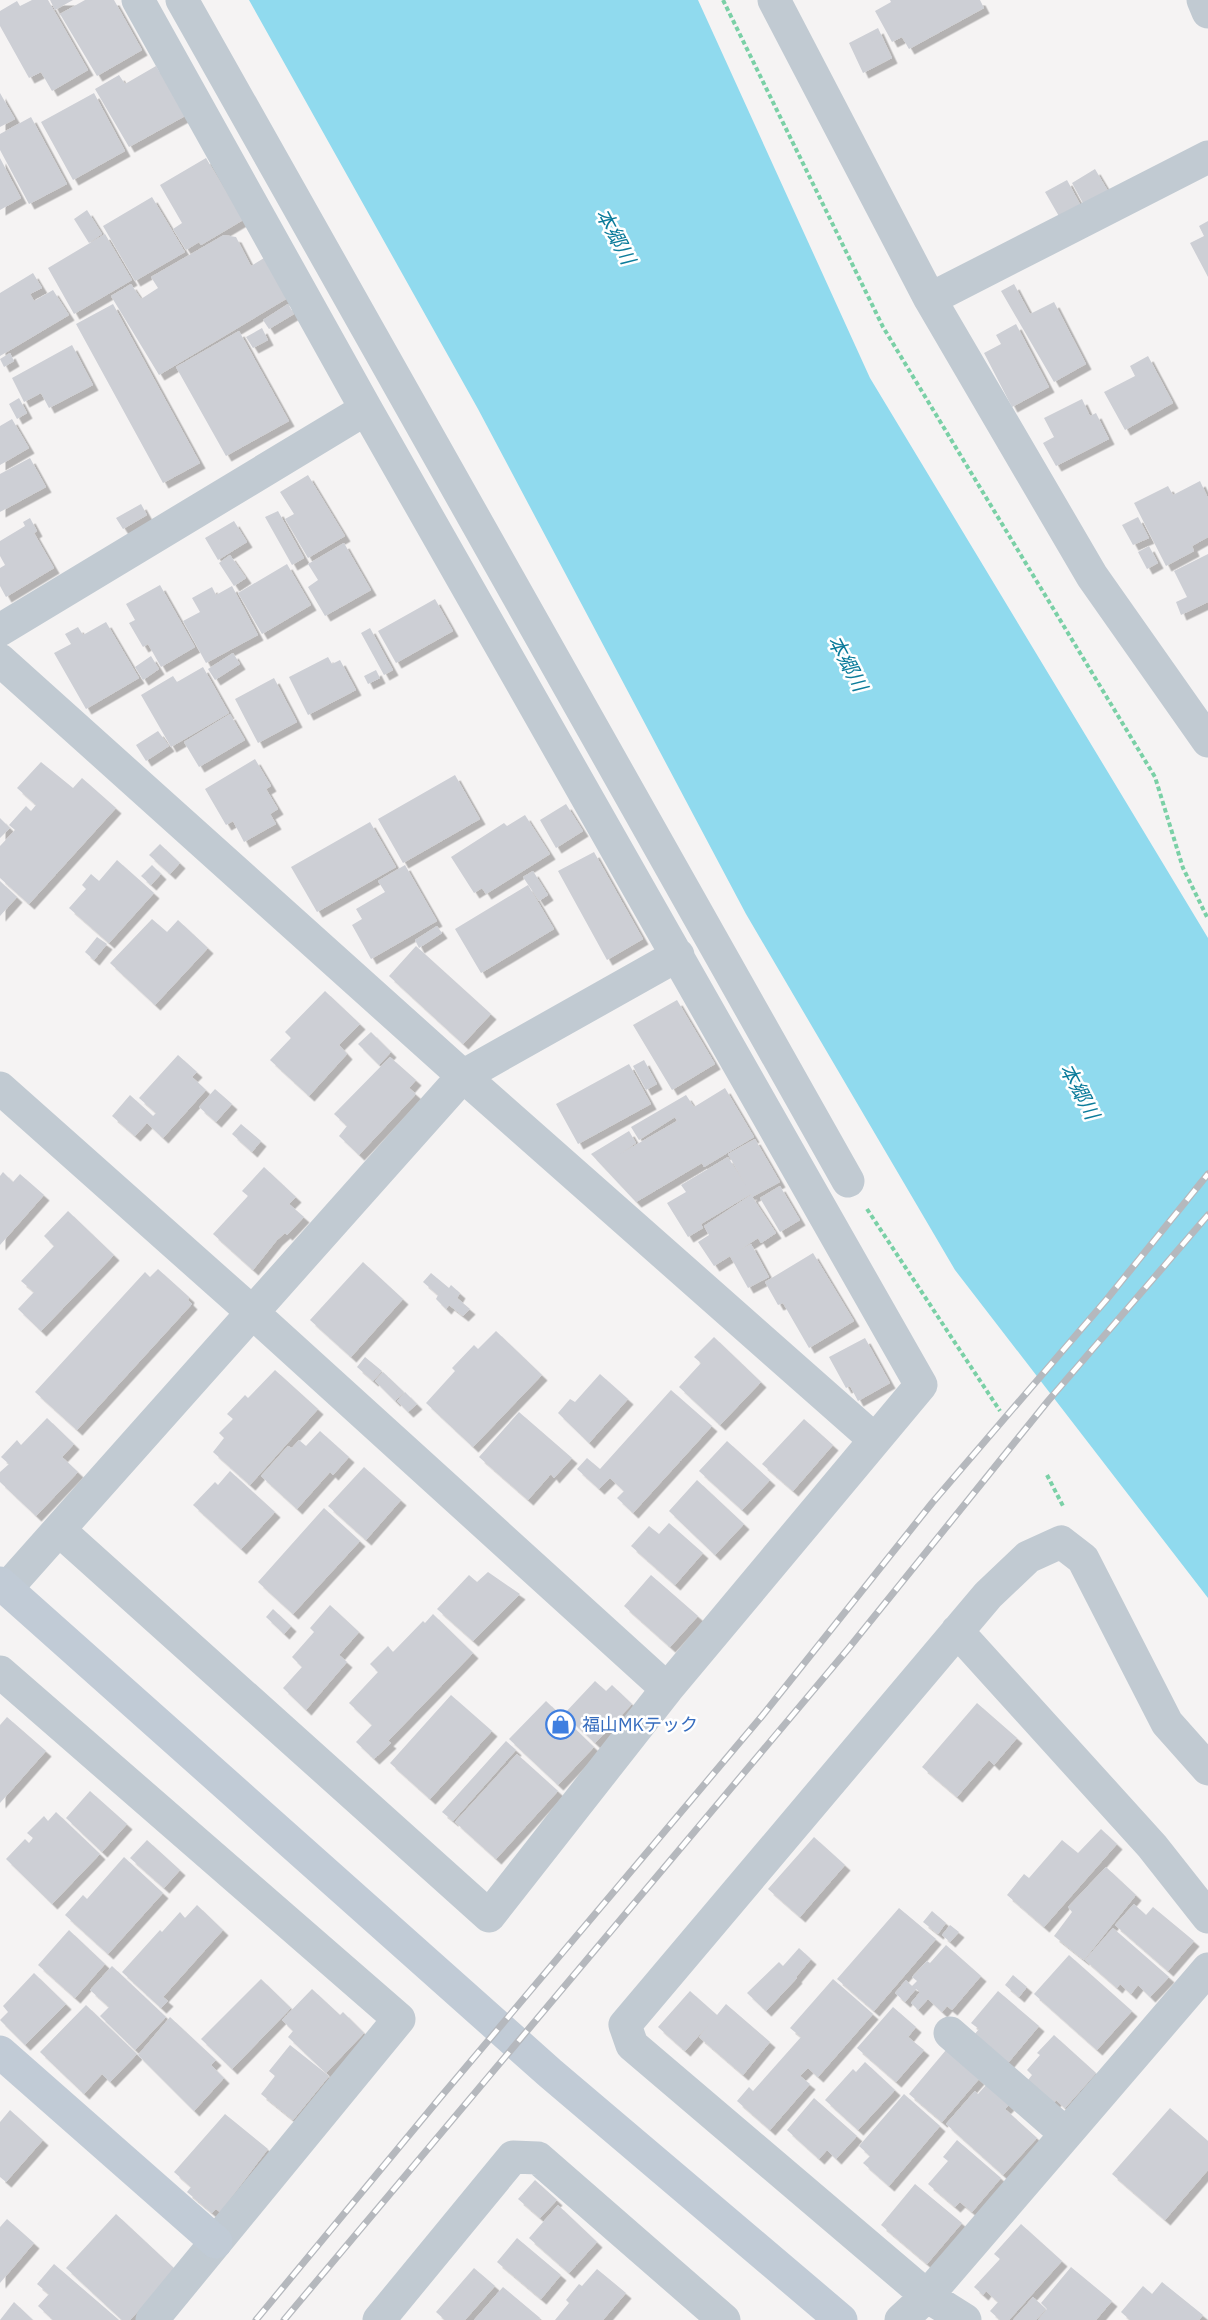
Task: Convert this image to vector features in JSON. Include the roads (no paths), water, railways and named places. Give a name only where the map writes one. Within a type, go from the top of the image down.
[{"type":"street","points":[[59,1530],[489,1916],[668,1689],[921,1385],[366,409],[138,0]]},
{"type":"street","points":[[182,0],[848,1181]]},
{"type":"street","points":[[774,0],[930,299],[1092,576],[1208,741]]},
{"type":"street","points":[[1203,0],[1208,12]]},
{"type":"street","points":[[930,299],[1208,157]]},
{"type":"street","points":[[0,630],[366,409]]},
{"type":"street","points":[[0,660],[463,1076],[875,1440]]},
{"type":"street","points":[[678,955],[463,1076],[59,1530],[2,1589],[550,2073],[841,2320]]},
{"type":"street","points":[[0,1089],[253,1313],[668,1689]]},
{"type":"street","points":[[965,2320],[927,2296],[632,2045],[625,2025],[988,1595],[1028,1557],[1060,1542],[1083,1559],[1167,1723],[1208,1769]]},
{"type":"street","points":[[957,1631],[1152,1846],[1208,1917]]},
{"type":"street","points":[[0,1672],[399,2019],[152,2320]]},
{"type":"street","points":[[901,2320],[927,2296],[1208,1969]]},
{"type":"street","points":[[950,2034],[1066,2134]]},
{"type":"street","points":[[3,2061],[216,2242]]},
{"type":"street","points":[[379,2320],[513,2157],[538,2158],[724,2320]]},
{"type":"water","name":"本郷川","points":[[249,0],[698,0],[870,378],[1208,938],[1208,1598],[955,1270],[746,914],[478,409]]},
{"type":"railway","points":[[256,2320],[762,1716],[932,1503],[1107,1299],[1208,1174]]},
{"type":"railway","points":[[284,2320],[848,1649],[1048,1401],[1208,1215]]},
{"type":"place","name":"福山MKテック","points":[[561,1724]]}]
